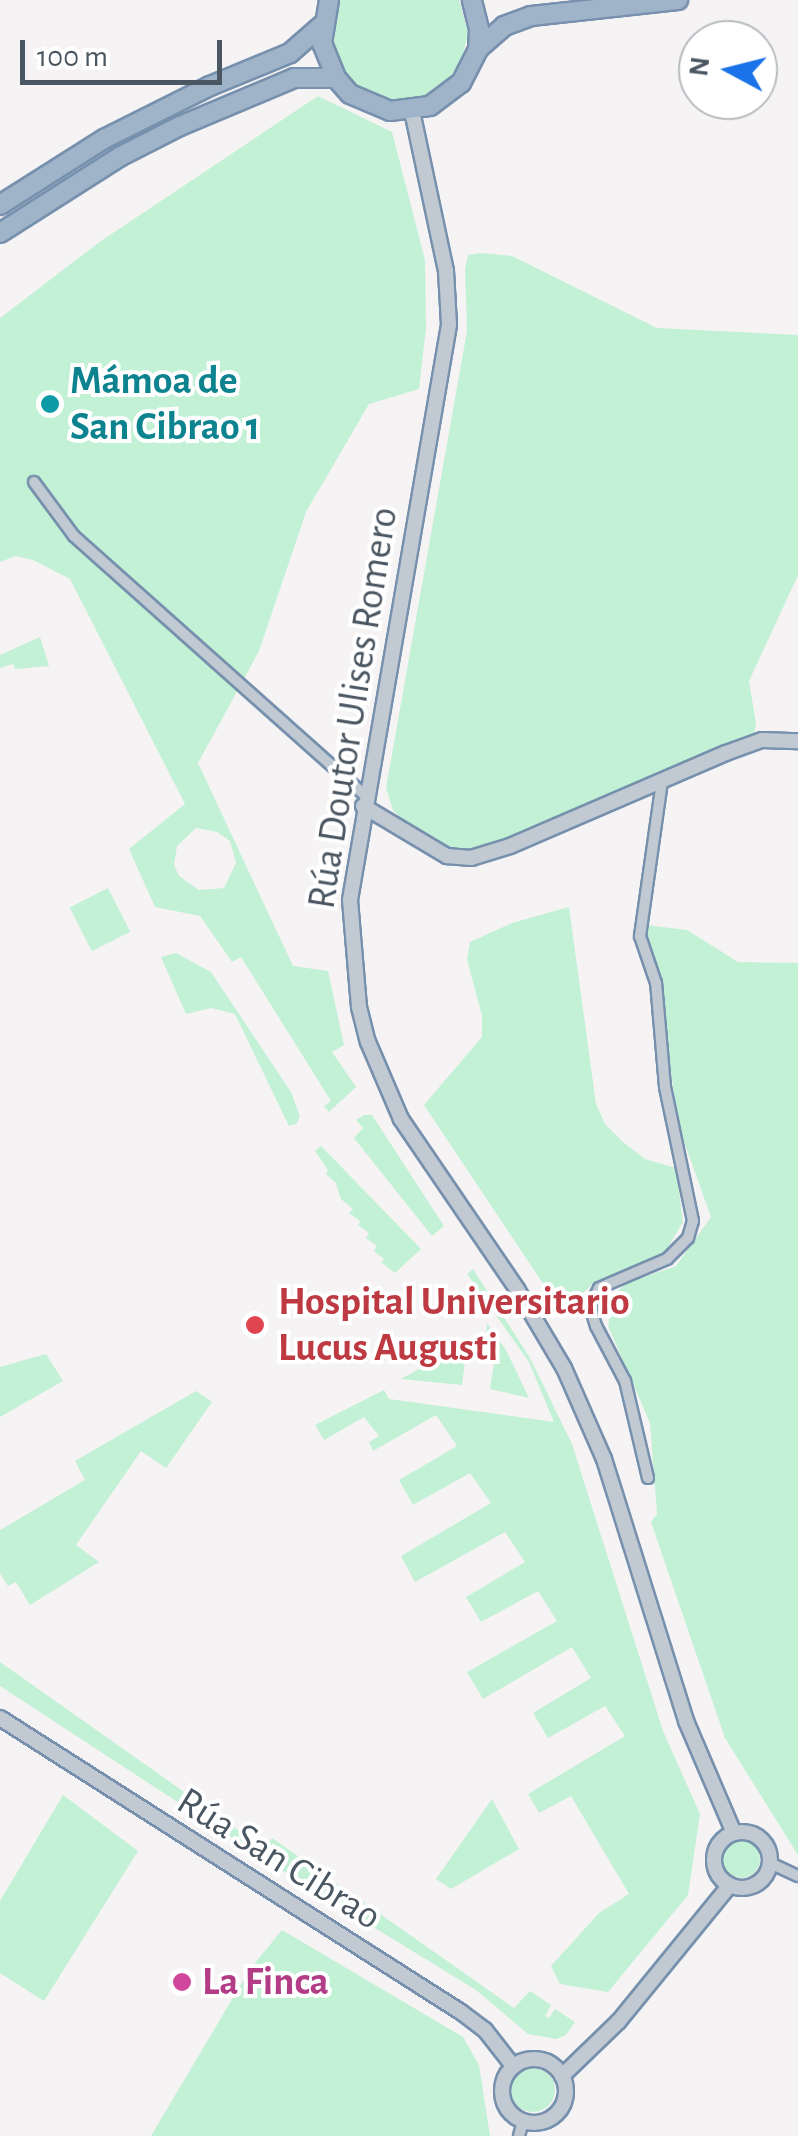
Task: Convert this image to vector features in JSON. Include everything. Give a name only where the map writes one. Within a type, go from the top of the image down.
[{"type":"highway","points":[[329,0],[322,24],[327,62],[336,78],[369,105],[412,111],[447,96],[461,83],[478,49],[480,29],[472,0]]},
{"type":"highway","points":[[478,49],[517,20],[678,0]]},
{"type":"highway","points":[[0,204],[104,139],[210,86],[290,53],[322,24]]},
{"type":"highway","points":[[0,233],[94,172],[180,126],[294,78],[336,78]]},
{"type":"street","name":"Rúa Doutor Ulises Romero","points":[[412,111],[446,270],[449,326],[364,801],[350,900],[351,953],[368,1042],[401,1119],[517,1289],[564,1368],[604,1459],[686,1721],[734,1832]]},
{"type":"street","points":[[34,482],[74,536],[364,801],[448,856],[470,858],[510,846],[762,740],[798,741]]},
{"type":"street","points":[[648,1478],[626,1381],[596,1326],[590,1306],[598,1288],[667,1259],[688,1238],[692,1222],[665,1087],[656,983],[640,936],[662,781]]},
{"type":"street","name":"Rúa San Cibrao","points":[[0,1718],[460,2012],[485,2030],[513,2066]]},
{"type":"street","points":[[770,1862],[756,1885],[729,1886],[717,1874],[713,1858],[720,1842],[734,1832],[750,1833],[763,1841],[770,1862],[798,1876]]},
{"type":"street","points":[[562,2076],[607,2034],[729,1886]]},
{"type":"street","points":[[541,2060],[562,2076],[566,2090],[559,2112],[521,2129],[503,2099],[503,2084],[513,2066],[541,2060]]},
{"type":"green space","points":[[340,0],[459,0],[468,33],[462,59],[447,81],[425,96],[399,101],[373,95],[351,80],[336,58],[331,31]]},
{"type":"green space","points":[[318,96],[392,132],[425,260],[426,328],[419,389],[369,404],[306,512],[259,651],[198,763],[293,966],[328,971],[344,1045],[332,1052],[356,1087],[329,1112],[324,1106],[331,1101],[241,957],[232,962],[200,916],[155,907],[129,849],[185,804],[70,579],[33,560],[15,556],[0,562],[0,318],[101,241]],"holes":[[[196,828],[217,832],[230,841],[236,863],[224,888],[199,890],[179,876],[174,865],[177,846]]]},
{"type":"green space","points":[[468,255],[512,256],[657,328],[798,335],[798,575],[749,681],[756,724],[753,739],[562,819],[467,852],[444,848],[409,827],[393,810],[386,788],[467,331],[465,269]]},
{"type":"green space","points":[[40,637],[49,666],[15,669],[13,664],[0,668],[0,655]]},
{"type":"green space","points":[[108,888],[130,932],[92,951],[70,908]]},
{"type":"green space","points":[[569,907],[596,1104],[605,1124],[624,1143],[645,1159],[676,1168],[683,1222],[665,1252],[633,1271],[596,1281],[566,1309],[558,1306],[424,1105],[482,1037],[482,1016],[467,959],[470,942],[512,923]]},
{"type":"green space","points":[[645,925],[687,930],[738,962],[798,963],[798,1855],[725,1738],[651,1522],[657,1514],[650,1423],[608,1326],[613,1298],[624,1284],[676,1266],[711,1217],[678,1125],[659,978]]},
{"type":"green space","points":[[176,953],[211,972],[291,1092],[300,1117],[296,1124],[289,1126],[235,1014],[211,1008],[186,1014],[161,957]]},
{"type":"green space","points":[[372,1115],[444,1226],[432,1236],[354,1138],[363,1128],[356,1120]]},
{"type":"green space","points":[[321,1146],[421,1249],[395,1273],[382,1263],[384,1259],[374,1251],[377,1246],[366,1238],[369,1233],[349,1213],[353,1209],[341,1199],[336,1183],[326,1174],[328,1170],[315,1151]]},
{"type":"green space","points":[[473,1269],[530,1358],[572,1444],[663,1731],[700,1814],[688,1895],[608,1992],[560,1984],[551,1966],[599,1913],[629,1894],[571,1796],[539,1813],[528,1794],[625,1736],[605,1706],[548,1738],[533,1713],[591,1678],[572,1647],[483,1699],[467,1672],[557,1621],[538,1591],[481,1622],[466,1597],[525,1562],[505,1532],[415,1582],[401,1556],[491,1503],[470,1473],[413,1505],[399,1480],[457,1446],[436,1415],[373,1451],[369,1442],[379,1436],[364,1417],[324,1440],[315,1425],[384,1390],[389,1399],[554,1422],[529,1362],[467,1274]]},
{"type":"green space","points":[[487,1323],[506,1350],[529,1398],[490,1389],[496,1352],[485,1350]]},
{"type":"green space","points":[[462,1345],[467,1346],[462,1385],[401,1379]]},
{"type":"green space","points":[[46,1354],[63,1381],[0,1417],[0,1367]]},
{"type":"green space","points":[[196,1391],[212,1402],[166,1468],[141,1451],[76,1545],[99,1562],[30,1605],[16,1582],[8,1586],[0,1573],[0,1530],[85,1480],[75,1461]]},
{"type":"green space","points":[[0,1662],[265,1849],[272,1838],[514,2008],[530,1991],[551,2005],[545,2016],[549,2018],[555,2009],[575,2022],[566,2035],[556,2039],[528,2034],[476,1990],[303,1884],[0,1686]]},
{"type":"green space","points":[[63,1795],[138,1851],[44,2001],[0,1973],[0,1901]]},
{"type":"green space","points":[[492,1799],[519,1849],[451,1889],[436,1879]]},
{"type":"green space","points":[[741,1840],[754,1846],[760,1859],[754,1872],[741,1878],[728,1872],[722,1859],[728,1846]]},
{"type":"green space","points":[[282,1930],[463,2037],[479,2065],[490,2136],[151,2136],[250,1969]]},
{"type":"green space","points":[[533,2068],[549,2074],[555,2090],[549,2106],[533,2112],[517,2106],[511,2090],[517,2074]]},
{"type":"place","name":"Mámoa de San Cibrao 1","points":[[50,404]]},
{"type":"place","name":"Hospital Universitario Lucus Augusti","points":[[255,1325]]},
{"type":"place","name":"La Finca","points":[[182,1982]]}]
